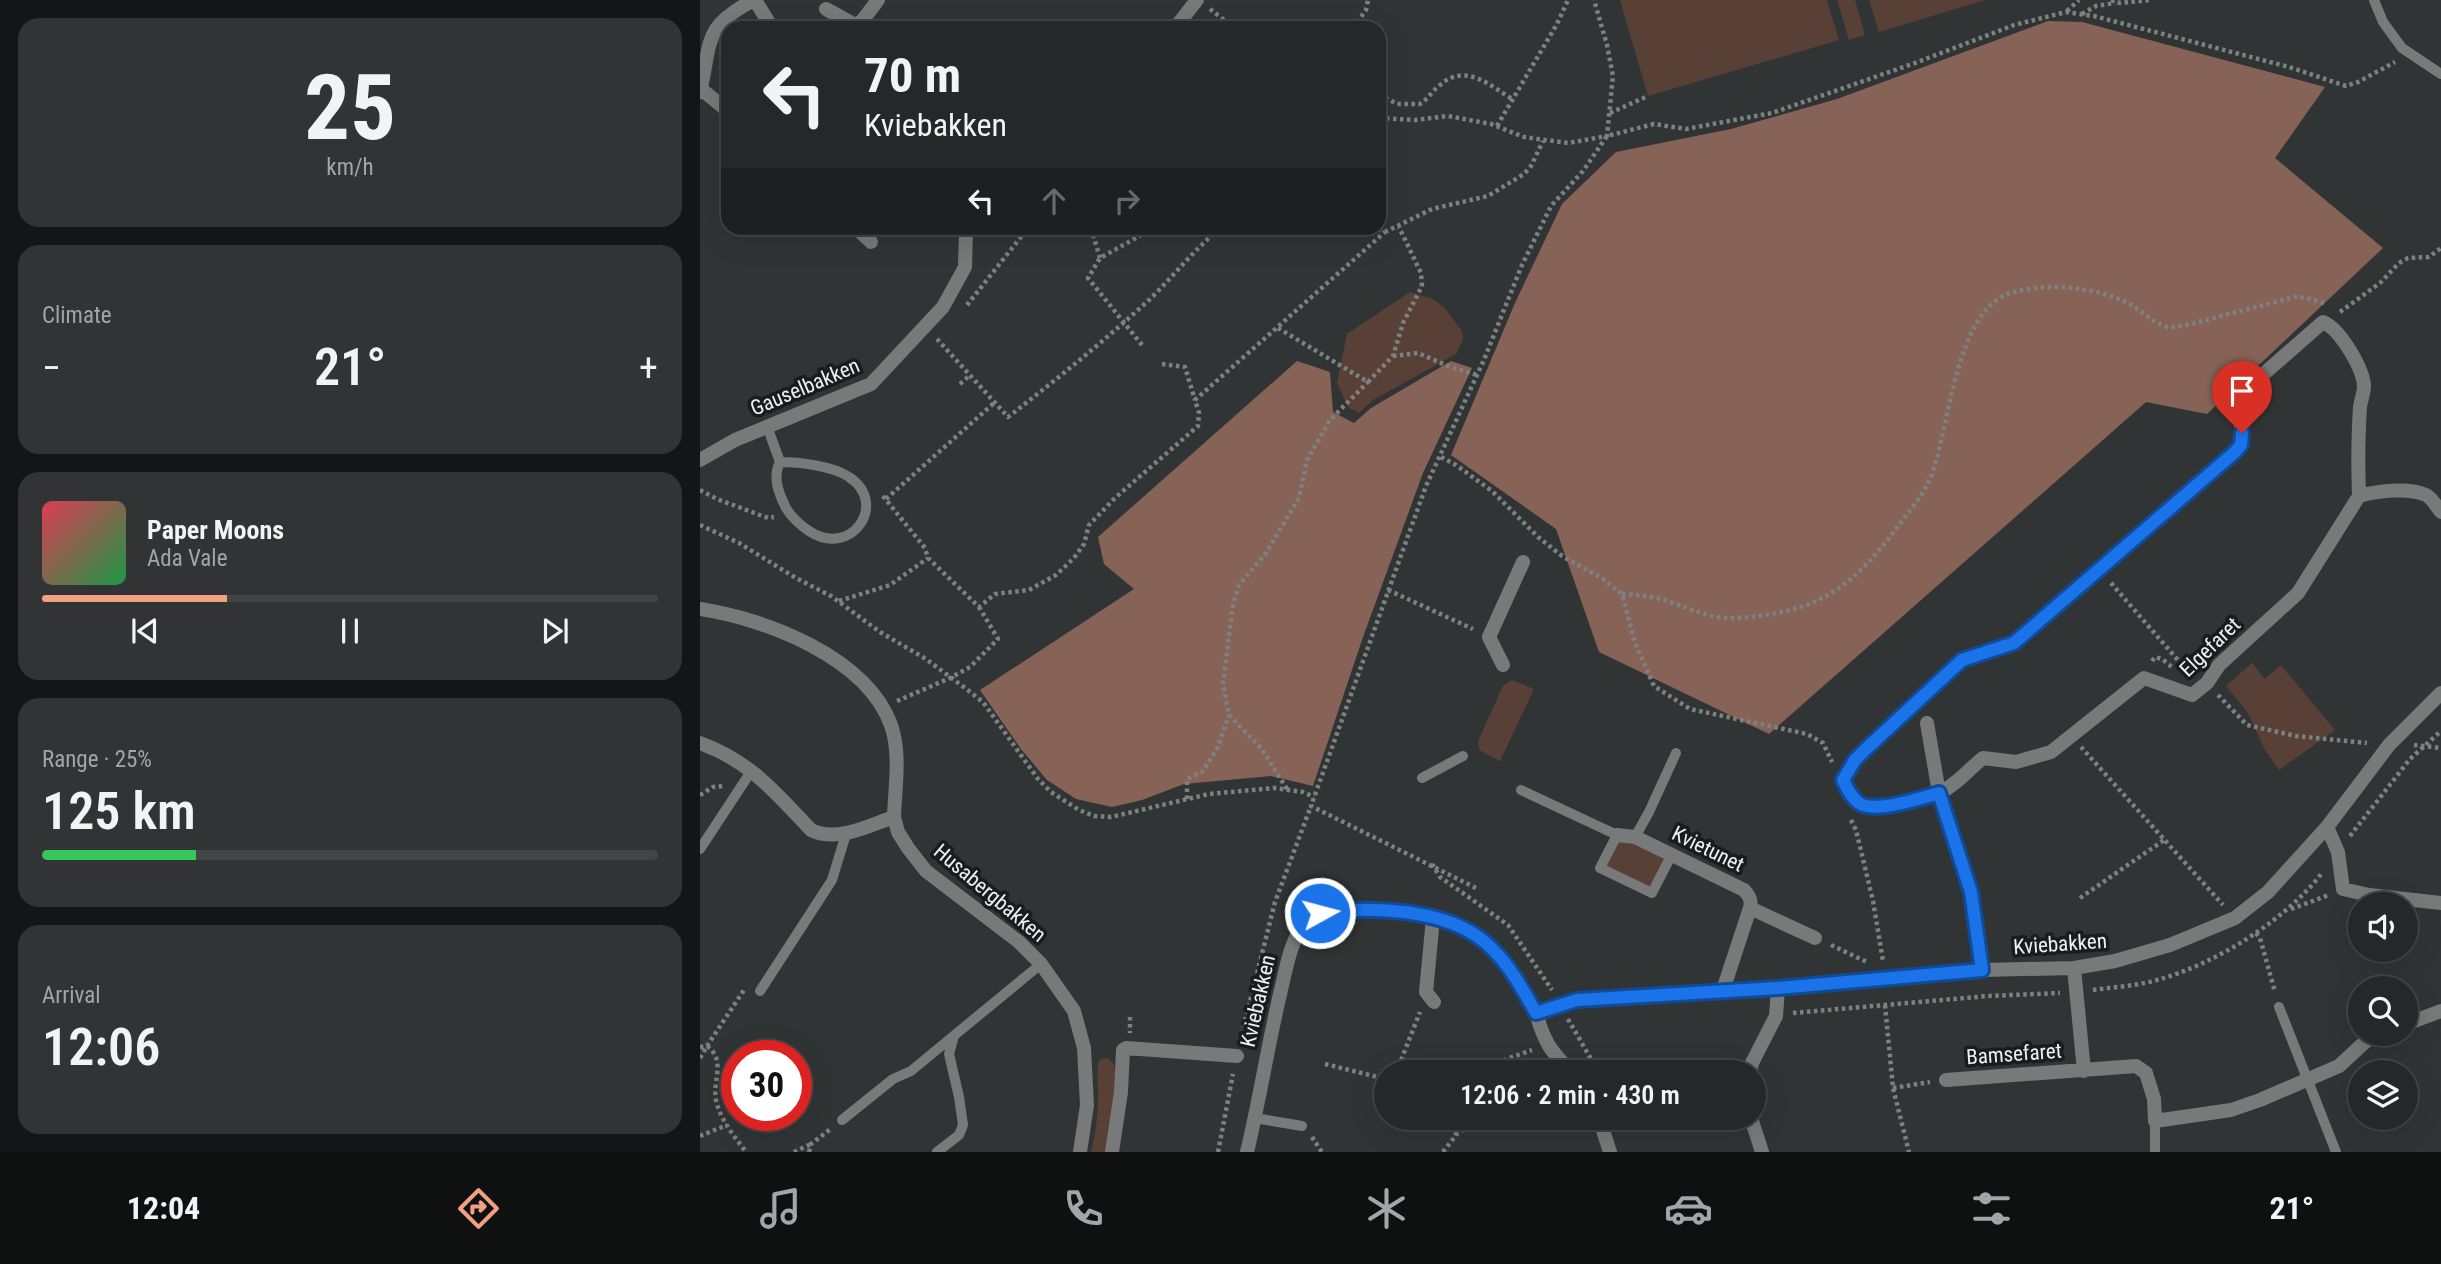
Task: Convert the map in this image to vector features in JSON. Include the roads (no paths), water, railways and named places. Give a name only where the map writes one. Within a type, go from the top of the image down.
[{"type":"street","points":[[722,21],[727,15],[755,0],[768,21]]},
{"type":"street","points":[[862,21],[878,0]]},
{"type":"street","points":[[1181,21],[1197,1]]},
{"type":"street","points":[[826,9],[849,21]]},
{"type":"street","points":[[721,22],[712,33],[701,91],[721,106]]},
{"type":"street","points":[[864,235],[871,242]]},
{"type":"street","name":"Gauselbakken","points":[[700,460],[734,440],[871,384],[943,307],[965,267],[966,235]]},
{"type":"street","points":[[1939,793],[1870,808],[1859,804],[1848,792],[1843,780],[1855,760],[1962,660],[2014,643],[2235,452],[2241,445],[2242,433],[2235,399],[2321,323],[2326,323],[2360,368],[2364,387],[2360,405],[2359,496],[2375,491],[2422,494],[2430,498],[2441,512]]},
{"type":"street","name":"Elgefaret","points":[[1939,793],[1983,758],[2016,762],[2051,752],[2144,678],[2192,695],[2200,681],[2298,593],[2359,496]]},
{"type":"street","points":[[1503,665],[1489,637],[1523,562]]},
{"type":"street","name":"Husabergbakken","points":[[700,609],[749,619],[800,640],[824,653],[861,681],[883,708],[892,728],[897,754],[894,817],[898,832],[908,848],[926,872],[1020,942],[1041,964],[1074,1011],[1084,1048],[1087,1105],[1080,1152]]},
{"type":"street","name":"Kviebakken","points":[[1536,1013],[1577,1000],[1778,988],[1982,970],[2074,968],[2115,961],[2170,945],[2235,918],[2268,892],[2327,827],[2389,745],[2441,693]]},
{"type":"street","points":[[1927,723],[1939,793],[1971,892],[1982,970]]},
{"type":"street","points":[[700,743],[752,770],[811,830],[824,835],[846,834],[894,817]]},
{"type":"street","points":[[2327,827],[2338,852],[2343,889],[2369,895],[2441,903]]},
{"type":"street","name":"Kvietunet","points":[[1617,835],[1635,837],[1744,890],[1752,902],[1750,908],[1815,938]]},
{"type":"street","points":[[1723,990],[1750,908]]},
{"type":"street","name":"Kviebakken","points":[[1247,1152],[1272,1024],[1289,954],[1304,923],[1311,916],[1320,913],[1352,909],[1418,914],[1473,933],[1494,949],[1505,962],[1536,1013],[1546,1045],[1559,1060]]},
{"type":"street","points":[[1433,918],[1426,992],[1434,1002]]},
{"type":"street","name":"Bamsefaret","points":[[2074,968],[2084,1071]]},
{"type":"street","points":[[1754,1060],[1776,1016],[1778,988]]},
{"type":"street","points":[[2418,1020],[2441,1011]]},
{"type":"street","points":[[2155,1121],[2231,1110],[2339,1066],[2361,1046]]},
{"type":"street","points":[[1112,1152],[1121,1093],[1123,1050],[1126,1048],[1237,1056]]},
{"type":"street","name":"Bamsefaret","points":[[1946,1080],[2136,1066],[2146,1073],[2154,1099],[2155,1121]]},
{"type":"street","points":[[1603,1130],[1610,1152]]},
{"type":"street","points":[[1756,1130],[1762,1152]]},
{"type":"lane","points":[[2374,0],[2384,22],[2402,48],[2441,74]]},
{"type":"lane","points":[[767,426],[780,462],[776,474],[779,491],[788,511],[800,526],[832,541],[847,537],[859,526],[866,507],[864,492],[849,477],[818,466],[780,462]]},
{"type":"lane","name":"Kvietunet","points":[[1635,837],[1676,753]]},
{"type":"lane","points":[[1422,778],[1463,756]]},
{"type":"lane","points":[[700,849],[752,770]]},
{"type":"lane","name":"Kvietunet","points":[[1521,790],[1617,835]]},
{"type":"lane","points":[[760,991],[832,880],[846,834]]},
{"type":"lane","points":[[1617,835],[1600,868],[1652,893],[1672,854]]},
{"type":"lane","name":"Husabergbakken","points":[[842,1121],[893,1079],[911,1071],[1041,964]]},
{"type":"lane","points":[[2279,1007],[2336,1152]]},
{"type":"lane","points":[[937,1152],[959,1135],[963,1125],[949,1054],[954,1035]]},
{"type":"lane","points":[[1255,1118],[1302,1126]]},
{"type":"lane","points":[[2155,1121],[2155,1152]]}]
